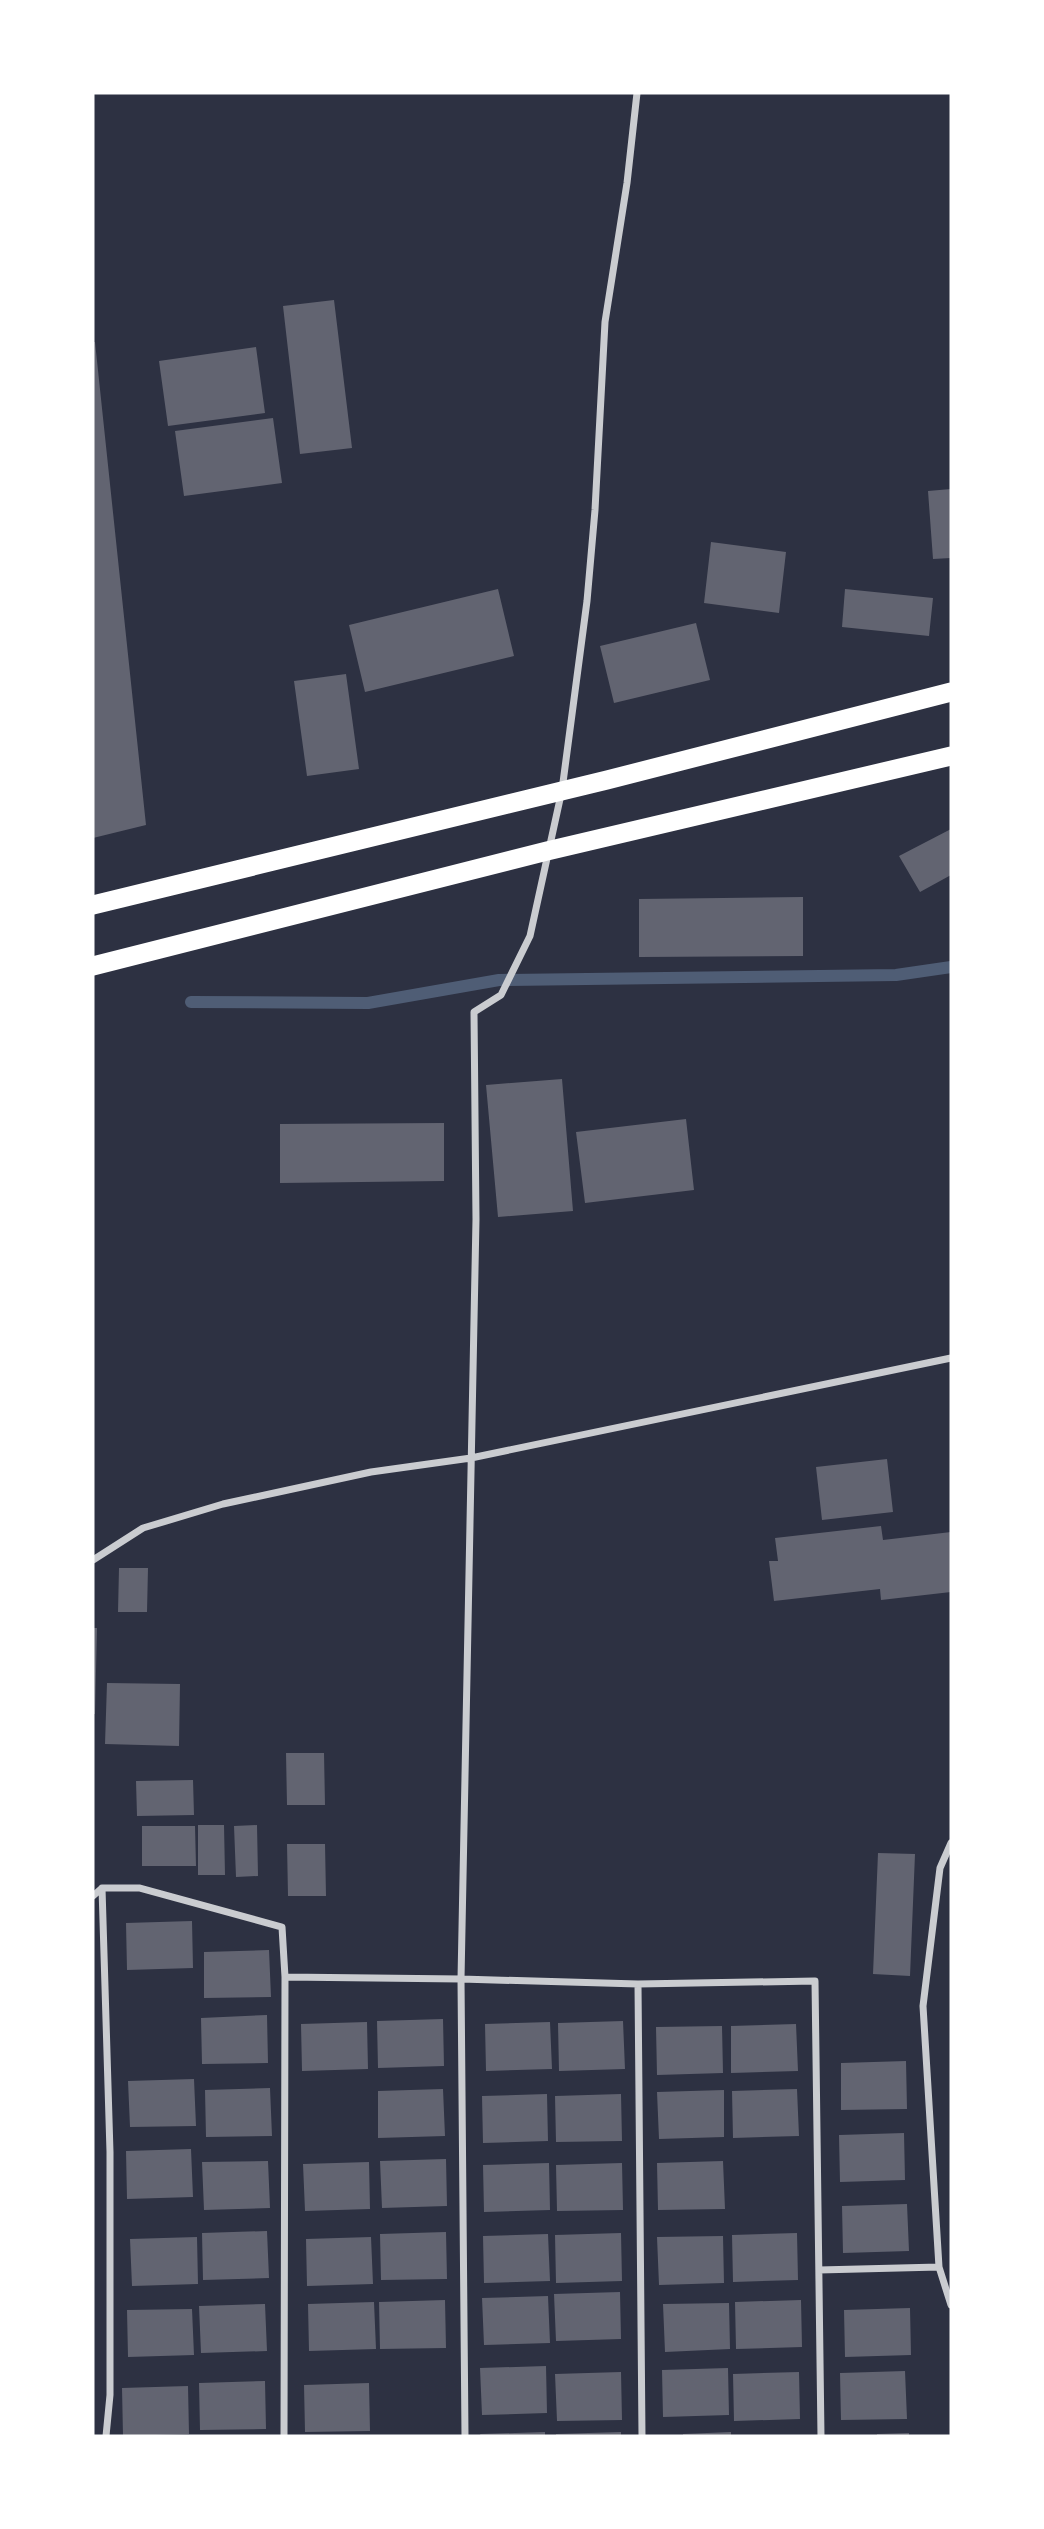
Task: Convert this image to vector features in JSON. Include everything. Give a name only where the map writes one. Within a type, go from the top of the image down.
[{"type":"highway","points":[[93,905],[951,692]]},
{"type":"highway","points":[[93,966],[547,851],[951,756]]},
{"type":"street","points":[[465,2436],[461,1979],[476,1219],[474,1012],[501,995],[530,936],[562,790],[590,575],[605,322],[627,183],[637,93]]},
{"type":"street","points":[[93,1560],[143,1528],[223,1504],[371,1472],[471,1458],[951,1358]]},
{"type":"street","points":[[951,1843],[940,1868],[923,2006],[939,2267],[951,2305]]},
{"type":"street","points":[[102,1888],[110,2152],[110,2395],[106,2436]]},
{"type":"street","points":[[93,1896],[102,1888],[140,1888],[282,1927],[285,1977],[284,2436]]},
{"type":"street","points":[[285,1977],[638,1984],[815,1981],[821,2436]]},
{"type":"street","points":[[638,1984],[642,2436]]},
{"type":"street","points":[[819,2270],[939,2267]]},
{"type":"building","points":[[334,300],[352,448],[300,454],[283,306]]},
{"type":"building","points":[[93,342],[146,825],[93,838]]},
{"type":"building","points":[[256,347],[265,413],[168,426],[159,361]]},
{"type":"building","points":[[273,418],[282,483],[184,496],[175,431]]},
{"type":"building","points":[[951,489],[951,558],[933,559],[928,491]]},
{"type":"building","points":[[711,542],[786,552],[779,613],[704,603]]},
{"type":"building","points":[[498,589],[514,656],[365,692],[349,625]]},
{"type":"building","points":[[845,589],[933,598],[929,636],[842,627]]},
{"type":"building","points":[[696,623],[710,680],[614,703],[600,646]]},
{"type":"building","points":[[346,674],[359,769],[307,776],[294,681]]},
{"type":"building","points":[[951,829],[951,875],[920,892],[899,856]]},
{"type":"building","points":[[803,897],[803,956],[639,957],[639,899]]},
{"type":"building","points":[[562,1079],[573,1211],[498,1217],[486,1085]]},
{"type":"building","points":[[686,1119],[694,1190],[585,1203],[576,1132]]},
{"type":"building","points":[[444,1123],[444,1181],[280,1183],[280,1124]]},
{"type":"building","points":[[887,1459],[893,1512],[822,1520],[816,1467]]},
{"type":"building","points":[[881,1526],[883,1540],[951,1532],[951,1592],[881,1600],[880,1589],[774,1601],[769,1561],[778,1561],[775,1538]]},
{"type":"building","points":[[119,1568],[148,1568],[147,1612],[118,1612]]},
{"type":"building","points":[[93,1628],[97,1628],[95,1714],[93,1714]]},
{"type":"building","points":[[107,1683],[180,1684],[179,1746],[105,1744]]},
{"type":"building","points":[[286,1753],[324,1753],[325,1805],[287,1805]]},
{"type":"building","points":[[193,1780],[194,1815],[137,1816],[136,1781]]},
{"type":"building","points":[[198,1825],[224,1825],[225,1875],[198,1875]]},
{"type":"building","points":[[257,1825],[258,1876],[236,1877],[234,1826]]},
{"type":"building","points":[[142,1826],[195,1826],[196,1866],[142,1866]]},
{"type":"building","points":[[287,1844],[325,1844],[326,1896],[288,1896]]},
{"type":"building","points":[[878,1853],[915,1854],[910,1976],[873,1974]]},
{"type":"building","points":[[192,1921],[193,1968],[127,1970],[126,1923]]},
{"type":"building","points":[[269,1950],[271,1997],[204,1998],[204,1952]]},
{"type":"building","points":[[267,2015],[268,2063],[202,2064],[201,2018]]},
{"type":"building","points":[[443,2019],[444,2066],[378,2068],[377,2021]]},
{"type":"building","points":[[623,2021],[625,2069],[559,2071],[558,2023]]},
{"type":"building","points":[[367,2022],[368,2069],[302,2071],[301,2024]]},
{"type":"building","points":[[550,2022],[552,2069],[486,2071],[485,2024]]},
{"type":"building","points":[[796,2024],[798,2071],[731,2073],[731,2026]]},
{"type":"building","points":[[722,2026],[723,2073],[657,2075],[656,2027]]},
{"type":"building","points":[[906,2061],[907,2109],[841,2110],[841,2063]]},
{"type":"building","points":[[194,2079],[196,2126],[130,2127],[128,2081]]},
{"type":"building","points":[[270,2088],[272,2136],[206,2137],[205,2090]]},
{"type":"building","points":[[443,2089],[445,2136],[378,2138],[378,2091]]},
{"type":"building","points":[[797,2089],[799,2136],[733,2138],[732,2091]]},
{"type":"building","points":[[724,2090],[724,2137],[659,2139],[657,2092]]},
{"type":"building","points":[[547,2094],[548,2141],[483,2143],[482,2096]]},
{"type":"building","points":[[621,2094],[622,2141],[556,2142],[555,2096]]},
{"type":"building","points":[[904,2133],[905,2180],[840,2182],[839,2135]]},
{"type":"building","points":[[191,2149],[193,2197],[127,2199],[126,2151]]},
{"type":"building","points":[[446,2159],[447,2206],[382,2208],[380,2161]]},
{"type":"building","points":[[268,2161],[270,2208],[204,2210],[202,2162]]},
{"type":"building","points":[[723,2161],[725,2209],[658,2210],[657,2163]]},
{"type":"building","points":[[369,2162],[370,2209],[305,2211],[303,2164]]},
{"type":"building","points":[[549,2163],[550,2210],[484,2212],[483,2165]]},
{"type":"building","points":[[622,2163],[623,2210],[557,2211],[556,2165]]},
{"type":"building","points":[[907,2204],[909,2251],[843,2253],[842,2206]]},
{"type":"building","points":[[267,2231],[269,2278],[203,2280],[202,2233]]},
{"type":"building","points":[[446,2232],[447,2279],[381,2280],[380,2234]]},
{"type":"building","points":[[621,2233],[622,2281],[556,2283],[555,2235]]},
{"type":"building","points":[[797,2233],[798,2280],[733,2282],[732,2235]]},
{"type":"building","points":[[548,2234],[550,2281],[484,2283],[483,2236]]},
{"type":"building","points":[[723,2236],[724,2283],[659,2285],[657,2237]]},
{"type":"building","points":[[197,2237],[198,2284],[132,2286],[130,2239]]},
{"type":"building","points":[[371,2237],[373,2284],[307,2286],[306,2239]]},
{"type":"building","points":[[620,2292],[621,2339],[556,2341],[554,2294]]},
{"type":"building","points":[[548,2296],[550,2343],[484,2345],[482,2298]]},
{"type":"building","points":[[445,2300],[446,2348],[380,2349],[379,2302]]},
{"type":"building","points":[[801,2300],[802,2347],[736,2349],[735,2302]]},
{"type":"building","points":[[374,2302],[376,2349],[309,2351],[308,2304]]},
{"type":"building","points":[[729,2303],[730,2349],[665,2352],[663,2304]]},
{"type":"building","points":[[265,2304],[267,2351],[201,2353],[199,2306]]},
{"type":"building","points":[[910,2308],[911,2355],[845,2357],[844,2310]]},
{"type":"building","points":[[192,2309],[194,2355],[128,2357],[127,2310]]},
{"type":"building","points":[[546,2366],[547,2413],[482,2415],[480,2368]]},
{"type":"building","points":[[728,2368],[729,2415],[663,2417],[662,2370]]},
{"type":"building","points":[[905,2371],[907,2419],[841,2420],[840,2373]]},
{"type":"building","points":[[621,2372],[622,2420],[557,2421],[555,2374]]},
{"type":"building","points":[[799,2372],[800,2419],[734,2421],[733,2374]]},
{"type":"building","points":[[265,2381],[266,2429],[200,2430],[199,2383]]},
{"type":"building","points":[[369,2383],[370,2431],[305,2432],[304,2385]]},
{"type":"building","points":[[188,2386],[189,2434],[123,2436],[122,2388]]},
{"type":"building","points":[[545,2432],[545,2436],[480,2434]]},
{"type":"building","points":[[621,2432],[621,2436],[556,2436],[556,2434]]},
{"type":"building","points":[[731,2432],[731,2436],[683,2436],[683,2434]]},
{"type":"building","points":[[909,2433],[909,2436],[877,2436],[877,2434]]},
{"type":"waterway","points":[[191,1002],[368,1003],[499,980],[896,975],[951,967]]}]
